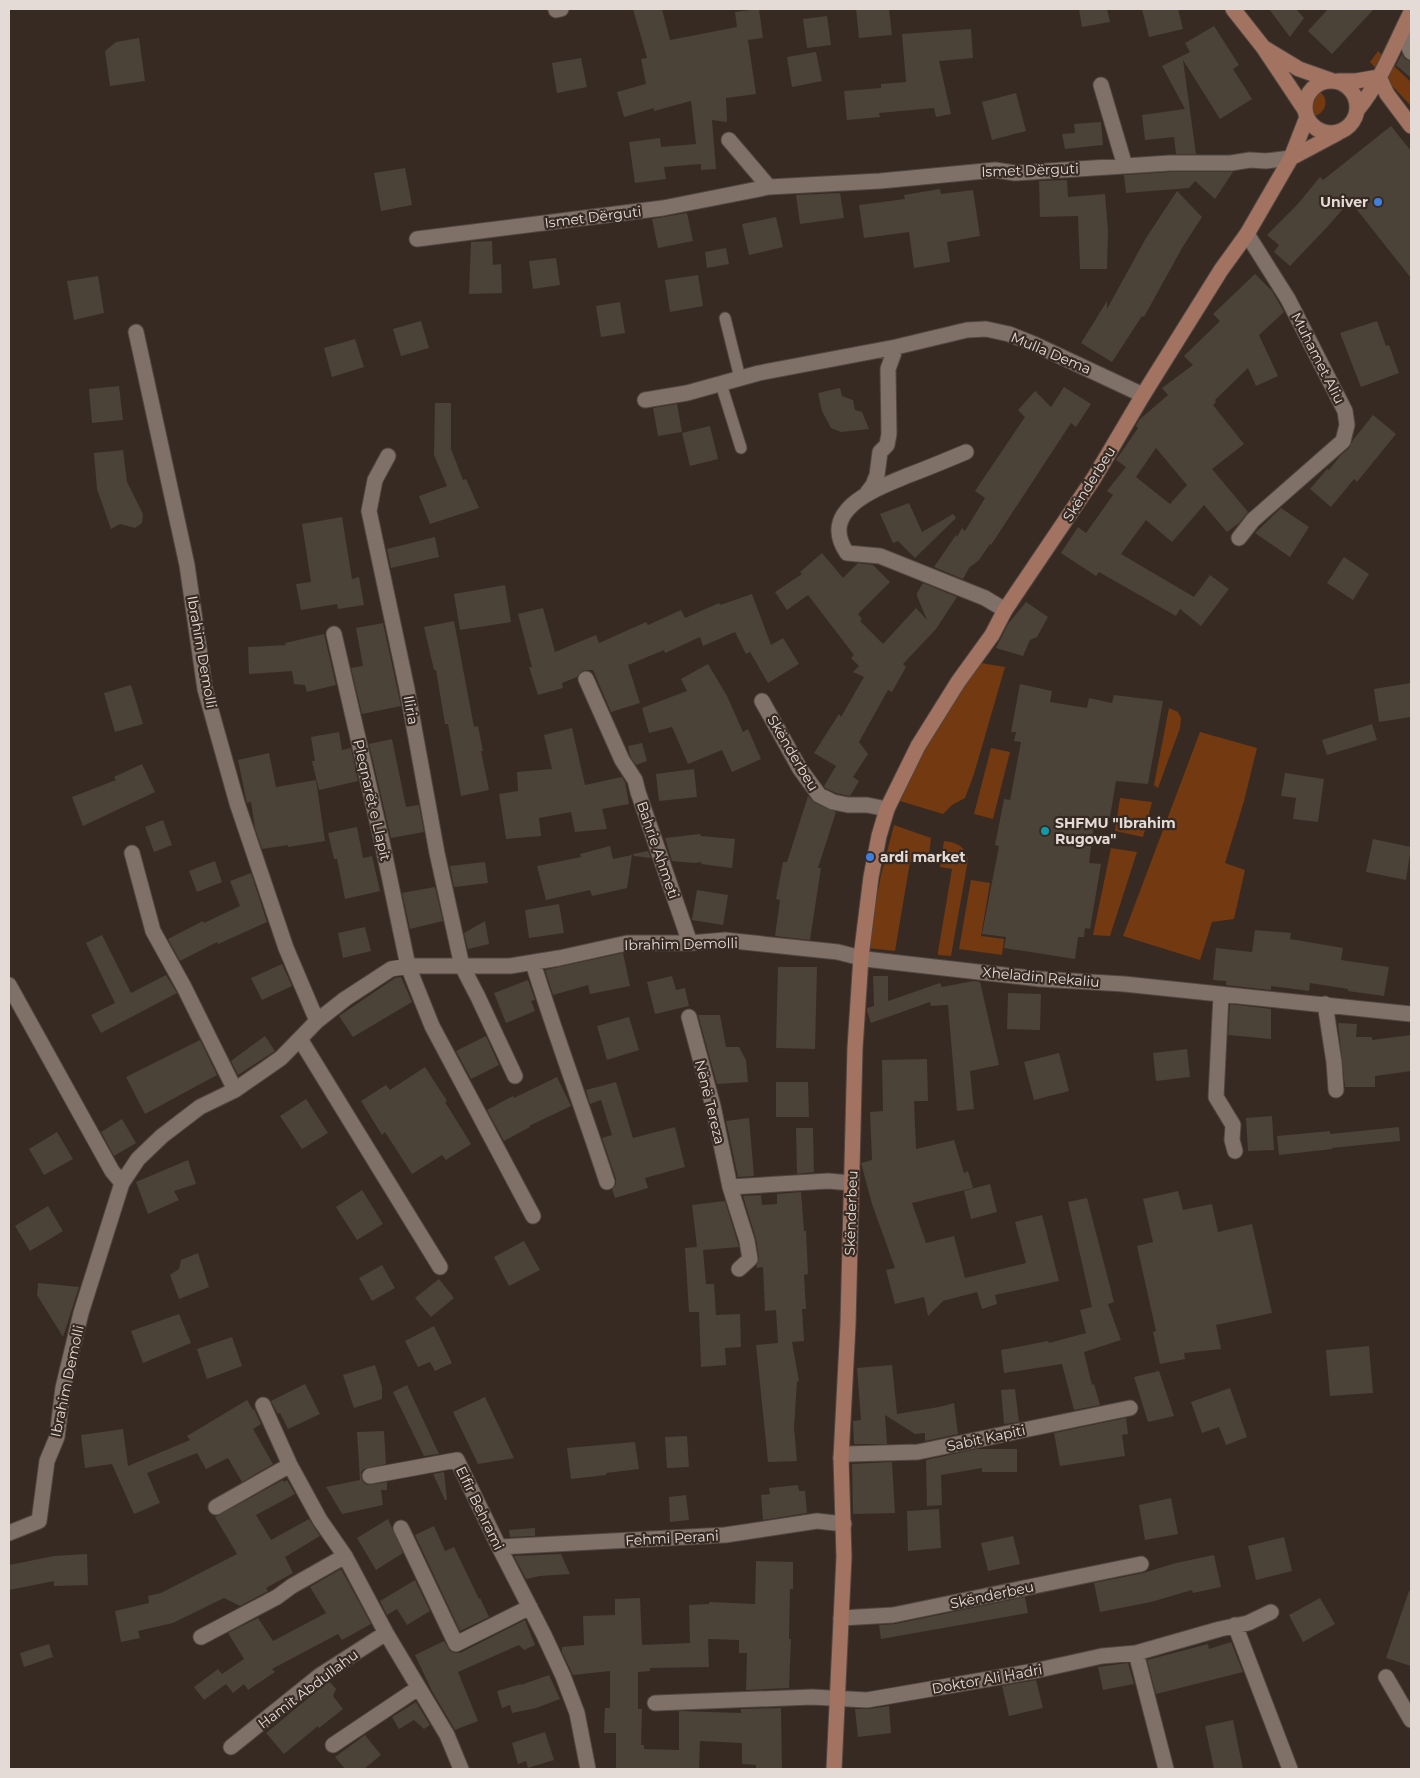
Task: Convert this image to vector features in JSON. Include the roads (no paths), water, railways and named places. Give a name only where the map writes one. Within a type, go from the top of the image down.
[{"type":"main road","points":[[1232,9],[1263,47],[1311,124],[1323,132],[1338,133]]},
{"type":"main road","points":[[1292,158],[1345,130],[1352,124],[1358,109],[1379,76],[1411,12]]},
{"type":"main road","points":[[1263,47],[1299,69],[1350,88],[1357,102],[1358,109]]},
{"type":"main road","points":[[1306,114],[1306,102],[1312,89],[1318,84],[1335,81],[1356,81],[1379,76]]},
{"type":"main road","points":[[1379,76],[1387,94],[1411,126]]},
{"type":"main road","name":"Skënderbeu","points":[[834,1769],[844,1524],[841,1458],[848,1324],[851,1183],[861,957],[871,877],[887,810],[918,746],[958,682],[992,635],[1005,610],[1094,478],[1221,270],[1247,234],[1292,158],[1306,114]]},
{"type":"street","points":[[1411,36],[1407,43],[1411,52]]},
{"type":"street","points":[[1101,84],[1125,166]]},
{"type":"street","points":[[729,140],[769,187]]},
{"type":"street","name":"Ismet Dërguti","points":[[417,240],[663,208],[769,187],[880,181],[994,170],[1015,173],[1170,163],[1231,163],[1292,158]]},
{"type":"street","name":"Muhamet Aliu","points":[[1239,538],[1253,520],[1343,441],[1347,425],[1345,411],[1288,299],[1253,247],[1252,240],[1247,234]]},
{"type":"street","name":"Mulla Dema","points":[[645,400],[686,393],[740,378],[896,347],[967,330],[986,330],[1009,334],[1143,395]]},
{"type":"street","name":"Ibrahim Demolli","points":[[136,332],[187,565],[205,689],[237,803],[286,948],[317,1021]]},
{"type":"street","points":[[867,493],[877,476],[880,452],[887,445],[889,434],[888,369],[896,347]]},
{"type":"street","points":[[966,452],[867,493],[848,508],[841,521],[840,538],[847,554],[880,556],[985,598],[1005,610]]},
{"type":"street","name":"Iliria","points":[[388,456],[375,480],[369,511],[408,689],[437,853],[462,966]]},
{"type":"street","name":"Pleqnarët e Llapit","points":[[334,634],[380,832],[408,966]]},
{"type":"street","name":"Bahrie Ahmeti","points":[[586,679],[622,760],[635,780],[690,943]]},
{"type":"street","name":"Skënderbeu","points":[[762,701],[800,769],[818,795],[833,802],[867,804],[887,810]]},
{"type":"street","points":[[132,853],[153,930],[184,987],[235,1090]]},
{"type":"street","name":"Ibrahim Demolli","points":[[9,1533],[39,1521],[47,1461],[57,1437],[63,1388],[77,1330],[122,1183],[138,1158],[162,1136],[200,1107],[235,1090],[281,1058],[317,1021],[345,999],[391,969],[408,966],[510,966],[627,943],[690,943],[725,940],[838,952],[861,957]]},
{"type":"street","name":"Xheladin Rekaliu","points":[[861,957],[1040,979],[1124,984],[1411,1014]]},
{"type":"street","points":[[533,963],[554,1032],[586,1117],[607,1182]]},
{"type":"street","points":[[408,966],[432,1026],[533,1216]]},
{"type":"street","points":[[462,966],[515,1076]]},
{"type":"street","points":[[9,985],[112,1171],[122,1183]]},
{"type":"street","points":[[1222,995],[1216,1097],[1233,1125],[1232,1140],[1235,1151]]},
{"type":"street","points":[[1325,1004],[1334,1062],[1336,1090]]},
{"type":"street","name":"Nënë Tereza","points":[[688,1017],[713,1106],[730,1187],[747,1241],[750,1259],[739,1270]]},
{"type":"street","points":[[300,1039],[440,1267]]},
{"type":"street","points":[[730,1187],[828,1181],[851,1183]]},
{"type":"street","points":[[263,1405],[290,1465],[320,1520],[345,1556],[386,1633],[447,1735],[461,1769]]},
{"type":"street","name":"Sabit Kapiti","points":[[841,1458],[848,1454],[918,1452],[1130,1408]]},
{"type":"street","name":"Elfir Behrami","points":[[370,1476],[457,1460],[563,1676],[577,1713],[588,1769]]},
{"type":"street","points":[[216,1507],[290,1465]]},
{"type":"street","name":"Fehmi Perani","points":[[499,1547],[725,1535],[817,1521],[844,1524]]},
{"type":"street","points":[[401,1528],[456,1644],[530,1607]]},
{"type":"street","points":[[201,1637],[277,1597],[345,1556]]},
{"type":"street","name":"Skënderbeu","points":[[841,1618],[893,1615],[1141,1564]]},
{"type":"street","name":"Doktor Ali Hadri","points":[[837,1700],[867,1700],[1034,1671],[1102,1656],[1136,1653],[1248,1622],[1271,1612]]},
{"type":"street","points":[[1235,1625],[1290,1769]]},
{"type":"street","name":"Hamit Abdullahu","points":[[231,1747],[319,1676],[386,1633]]},
{"type":"street","points":[[1136,1653],[1166,1769]]},
{"type":"street","points":[[1386,1677],[1411,1720]]},
{"type":"street","points":[[333,1744],[382,1714],[418,1688]]},
{"type":"street","points":[[655,1703],[812,1697],[837,1700]]},
{"type":"lane","points":[[725,318],[740,378]]},
{"type":"lane","points":[[721,384],[741,448]]},
{"type":"place","name":"Univer","points":[[1378,202]]},
{"type":"place","name":"SHFMU \"Ibrahim Rugova\"","points":[[1045,831]]},
{"type":"place","name":"ardi market","points":[[870,857]]}]
